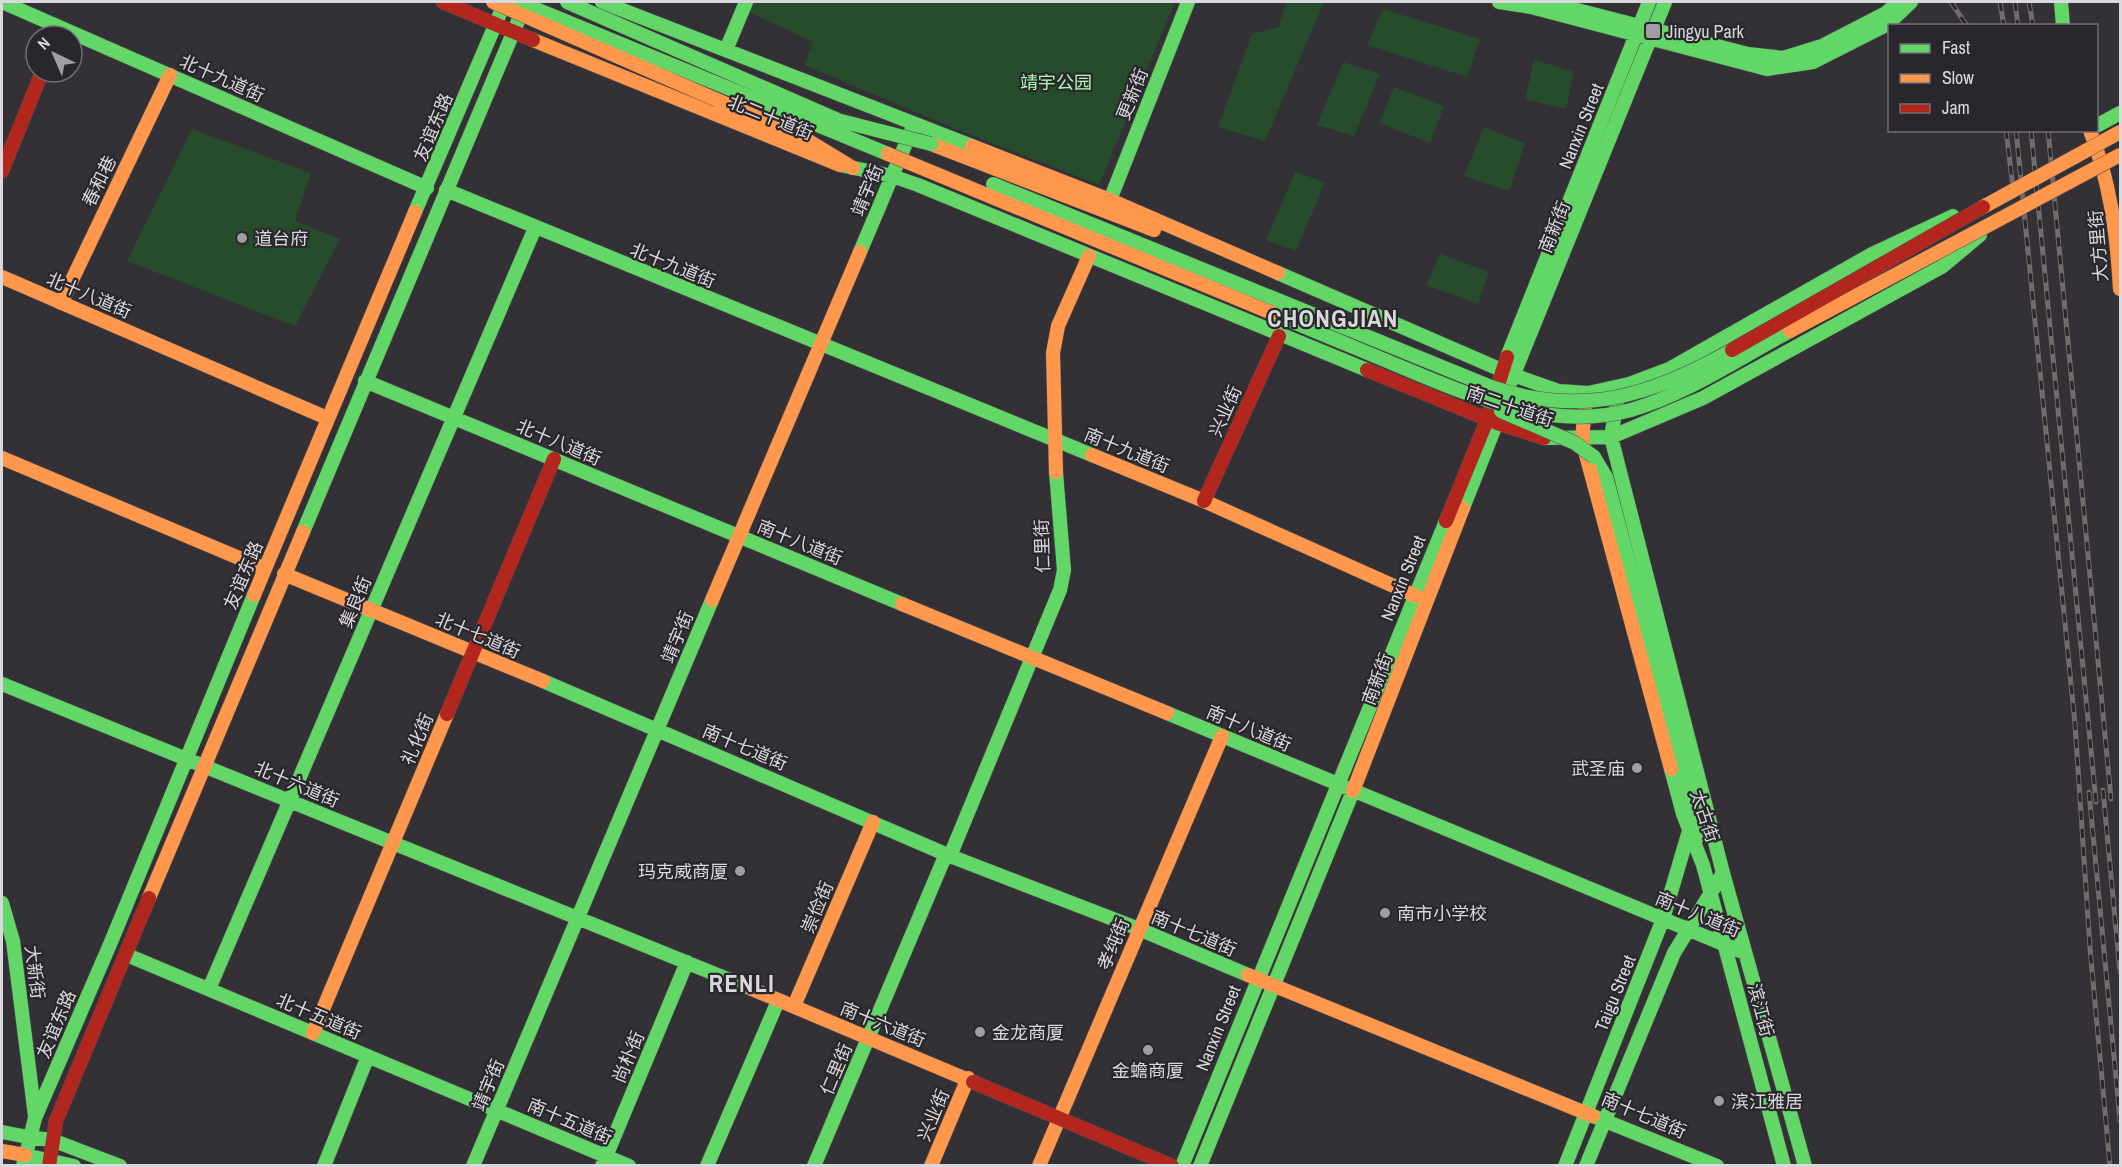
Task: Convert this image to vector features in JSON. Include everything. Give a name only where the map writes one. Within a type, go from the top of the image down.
[{"type":"main road","name":"北十九道街","points":[[2,2],[44,24]]},
{"type":"main road","name":"北二十道街","points":[[443,2],[532,40],[853,168],[892,176],[1089,256]]},
{"type":"main road","points":[[493,2],[802,137],[853,168]]},
{"type":"main road","name":"友谊东路","points":[[24,1160],[28,1137],[35,1119],[327,418],[505,2]]},
{"type":"main road","points":[[519,2],[1450,387],[1530,413],[1557,418],[1583,418],[1627,412],[1693,385],[2121,155]]},
{"type":"main road","name":"友谊东路","points":[[50,1162],[56,1121],[526,2]]},
{"type":"main road","points":[[567,2],[841,121],[1437,367],[1515,396],[1556,403],[1604,402],[1626,397],[1695,369],[1989,202],[2121,132]]},
{"type":"main road","points":[[602,2],[1110,200]]},
{"type":"main road","points":[[726,50],[746,2]]},
{"type":"main road","name":"更新街","points":[[1110,200],[1188,2]]},
{"type":"main road","points":[[1499,2],[1748,54],[1783,58],[1822,46],[1872,21],[1898,2]]},
{"type":"main road","points":[[1544,2],[1746,65],[1785,68],[1813,62],[1875,31],[1888,24],[1911,2]]},
{"type":"main road","points":[[1646,32],[1649,2]]},
{"type":"main road","points":[[1646,32],[1665,2]]},
{"type":"main road","points":[[2051,2],[2054,24]]},
{"type":"main road","points":[[2061,2],[2063,24]]},
{"type":"main road","name":"南新街","points":[[1200,1166],[1353,790],[1492,422],[1507,373],[1646,32]]},
{"type":"main road","name":"北十九道街","points":[[84,41],[170,75],[427,188]]},
{"type":"main road","name":"春和巷","points":[[61,303],[170,75]]},
{"type":"main road","points":[[2,171],[37,84]]},
{"type":"main road","points":[[2098,124],[2121,113]]},
{"type":"main road","points":[[841,121],[931,144],[1395,323]]},
{"type":"main road","name":"靖宇街","points":[[473,1166],[915,124]]},
{"type":"main road","name":"大方里街","points":[[2097,132],[2121,211]]},
{"type":"main road","name":"大方里街","points":[[2115,186],[2121,289]]},
{"type":"main road","name":"北十九道街","points":[[446,190],[822,344]]},
{"type":"main road","name":"南二十道街","points":[[1110,200],[1507,373],[1545,388],[1586,393],[1620,387],[1690,359],[1903,237],[1989,202]]},
{"type":"main road","name":"南二十道街","points":[[1089,256],[1492,422],[1532,436],[1555,440],[1582,440],[1611,437],[1703,398],[1942,266],[1998,220]]},
{"type":"main road","name":"集良街","points":[[209,989],[535,228]]},
{"type":"main road","name":"仁里街","points":[[814,1166],[1060,590],[1064,570],[1053,440],[1053,353],[1058,326],[1089,256]]},
{"type":"main road","name":"北十八道街","points":[[2,277],[327,418]]},
{"type":"main road","name":"兴业街","points":[[1204,501],[1279,336]]},
{"type":"main road","name":"南十九道街","points":[[822,344],[1204,501],[1416,596]]},
{"type":"main road","name":"北十八道街","points":[[365,381],[739,537]]},
{"type":"main road","name":"太古街","points":[[1450,387],[1575,443],[1594,457],[1606,477],[1682,760],[1703,865]]},
{"type":"main road","points":[[1611,437],[1620,387]]},
{"type":"main road","points":[[1582,440],[1586,393]]},
{"type":"main road","name":"Nanxin Street","points":[[1182,1166],[1336,784],[1492,422]]},
{"type":"main road","name":"太古街","points":[[1611,437],[1723,873],[1804,1166]]},
{"type":"main road","name":"太古街","points":[[1582,440],[1689,831],[1703,865]]},
{"type":"main road","points":[[2,458],[265,569]]},
{"type":"main road","name":"礼化街","points":[[314,1033],[554,459]]},
{"type":"main road","name":"南十八道街","points":[[739,537],[1745,953]]},
{"type":"main road","name":"北十七道街","points":[[284,574],[658,729]]},
{"type":"main road","name":"北十六道街","points":[[2,684],[579,918]]},
{"type":"main road","name":"南十七道街","points":[[658,729],[948,855],[1139,929],[1274,986],[1605,1118],[1717,1166]]},
{"type":"main road","name":"孝纯街","points":[[1039,1166],[1221,736]]},
{"type":"main road","name":"崇俭街","points":[[794,1006],[873,822]]},
{"type":"main road","name":"Taigu Street","points":[[1565,1166],[1663,920],[1689,831]]},
{"type":"main road","name":"滨江街","points":[[1703,865],[1784,1166]]},
{"type":"main road","points":[[1586,1166],[1674,953],[1723,873]]},
{"type":"main road","name":"大新街","points":[[2,903],[35,1119]]},
{"type":"main road","name":"南十六道街","points":[[579,918],[968,1078],[1172,1166]]},
{"type":"main road","name":"北十五道街","points":[[127,955],[497,1109]]},
{"type":"main road","name":"尚朴街","points":[[604,1161],[687,962]]},
{"type":"main road","points":[[707,1166],[778,1001]]},
{"type":"main road","points":[[324,1166],[368,1056]]},
{"type":"main road","name":"兴业街","points":[[931,1166],[968,1078]]},
{"type":"main road","name":"南十五道街","points":[[497,1109],[604,1161],[629,1166]]},
{"type":"main road","points":[[2,1132],[52,1140],[120,1166]]},
{"type":"main road","points":[[2,1151],[24,1160],[74,1166]]},
{"type":"green space","name":"靖宇公园","points":[[753,2],[1175,2],[1099,185],[956,129],[804,65],[813,42],[749,12]]},
{"type":"green space","points":[[1286,2],[1324,2],[1265,141],[1218,127],[1252,34],[1279,27]]},
{"type":"green space","points":[[1383,9],[1480,39],[1467,77],[1367,45]]},
{"type":"green space","points":[[1534,60],[1574,72],[1566,109],[1525,99]]},
{"type":"green space","points":[[1343,62],[1380,74],[1354,136],[1317,125]]},
{"type":"green space","points":[[1394,87],[1444,106],[1430,143],[1379,123]]},
{"type":"green space","points":[[1484,127],[1525,143],[1509,191],[1464,176]]},
{"type":"green space","points":[[192,129],[311,173],[295,221],[340,239],[295,326],[127,261]]},
{"type":"green space","points":[[1295,172],[1325,182],[1296,251],[1266,240]]},
{"type":"green space","points":[[1440,254],[1489,272],[1478,304],[1426,285]]},
{"type":"railway","points":[[1951,2],[1966,24]]},
{"type":"railway","points":[[2000,2],[2004,24]]},
{"type":"railway","points":[[2015,2],[2018,24]]},
{"type":"railway","points":[[2029,2],[2033,24]]},
{"type":"railway","points":[[2006,132],[2014,196]]},
{"type":"railway","points":[[2016,132],[2075,724],[2090,948],[2110,1166]]},
{"type":"railway","points":[[2031,132],[2096,802]]},
{"type":"railway","points":[[2048,132],[2111,799]]},
{"type":"railway","points":[[2103,790],[2120,972]]},
{"type":"railway","points":[[2089,792],[2120,1120]]},
{"type":"traffic: fast","points":[[2,2],[427,188]]},
{"type":"traffic: fast","points":[[415,212],[505,2]]},
{"type":"traffic: fast","points":[[519,2],[888,154]]},
{"type":"traffic: fast","points":[[303,532],[526,2]]},
{"type":"traffic: fast","points":[[567,2],[840,121]]},
{"type":"traffic: fast","points":[[602,2],[972,146]]},
{"type":"traffic: fast","points":[[726,50],[746,2]]},
{"type":"traffic: fast","points":[[1110,200],[1188,2]]},
{"type":"traffic: fast","points":[[1499,2],[1531,7],[1767,69],[1813,62],[1888,24],[1911,2]]},
{"type":"traffic: fast","points":[[1507,357],[1649,2]]},
{"type":"traffic: fast","points":[[1509,386],[1665,2]]},
{"type":"traffic: fast","points":[[1550,3],[1748,54],[1783,58],[1822,46],[1886,13],[1898,2]]},
{"type":"traffic: fast","points":[[2061,2],[2063,24]]},
{"type":"traffic: fast","points":[[2098,125],[2120,113]]},
{"type":"traffic: fast","points":[[841,121],[931,144]]},
{"type":"traffic: fast","points":[[860,252],[912,129]]},
{"type":"traffic: fast","points":[[840,165],[892,176],[918,185],[1367,370]]},
{"type":"traffic: fast","points":[[993,184],[1491,387],[1524,396],[1556,401],[1586,401],[1615,397],[1673,380],[1732,350]]},
{"type":"traffic: fast","points":[[446,190],[1092,455]]},
{"type":"traffic: fast","points":[[1278,273],[1513,375],[1559,391],[1588,393],[1629,384],[1669,369],[1872,254],[1953,216]]},
{"type":"traffic: fast","points":[[209,989],[535,228]]},
{"type":"traffic: fast","points":[[1544,438],[1611,437],[1703,398],[1943,266],[1980,235]]},
{"type":"traffic: fast","points":[[1272,313],[1454,389],[1512,408],[1571,417],[1601,416],[1652,403],[1712,375],[1790,331]]},
{"type":"traffic: fast","points":[[365,381],[902,604]]},
{"type":"traffic: fast","points":[[1617,402],[1611,437],[1723,873],[1805,1166]]},
{"type":"traffic: fast","points":[[1501,411],[1575,443],[1594,457]]},
{"type":"traffic: fast","points":[[1463,508],[1501,412]]},
{"type":"traffic: fast","points":[[1594,457],[1606,477],[1681,760]]},
{"type":"traffic: fast","points":[[950,856],[1060,590],[1064,570],[1056,472]]},
{"type":"traffic: fast","points":[[1182,1166],[1446,521]]},
{"type":"traffic: fast","points":[[23,1166],[35,1118],[111,942],[254,595]]},
{"type":"traffic: fast","points":[[473,1166],[712,600]]},
{"type":"traffic: fast","points":[[543,681],[950,856],[1139,929],[1248,975]]},
{"type":"traffic: fast","points":[[2,684],[752,989]]},
{"type":"traffic: fast","points":[[1167,713],[1745,953]]},
{"type":"traffic: fast","points":[[1681,760],[1697,838]]},
{"type":"traffic: fast","points":[[1671,769],[1683,814],[1703,865],[1784,1166]]},
{"type":"traffic: fast","points":[[1200,1166],[1353,791]]},
{"type":"traffic: fast","points":[[1565,1166],[1663,919],[1689,831]]},
{"type":"traffic: fast","points":[[814,1166],[946,854]]},
{"type":"traffic: fast","points":[[1586,1166],[1674,953],[1723,873]]},
{"type":"traffic: fast","points":[[2,903],[13,941],[35,1116]]},
{"type":"traffic: fast","points":[[127,955],[629,1166]]},
{"type":"traffic: fast","points":[[602,1166],[687,962]]},
{"type":"traffic: fast","points":[[707,1166],[778,1001]]},
{"type":"traffic: fast","points":[[324,1166],[368,1056]]},
{"type":"traffic: fast","points":[[1593,1116],[1717,1166]]},
{"type":"traffic: fast","points":[[2,1132],[28,1137]]},
{"type":"traffic: fast","points":[[28,1137],[52,1140],[120,1166]]},
{"type":"traffic: fast","points":[[25,1155],[74,1166]]},
{"type":"traffic: slow","points":[[493,2],[717,100]]},
{"type":"traffic: slow","points":[[533,40],[840,165]]},
{"type":"traffic: slow","points":[[61,303],[170,75]]},
{"type":"traffic: slow","points":[[717,100],[802,137],[853,168]]},
{"type":"traffic: slow","points":[[2091,132],[2103,169],[2111,208],[2120,289]]},
{"type":"traffic: slow","points":[[1983,207],[2120,132]]},
{"type":"traffic: slow","points":[[931,144],[1154,230]]},
{"type":"traffic: slow","points":[[972,146],[1110,200],[1278,273]]},
{"type":"traffic: slow","points":[[888,154],[1272,313]]},
{"type":"traffic: slow","points":[[1790,331],[2120,155]]},
{"type":"traffic: slow","points":[[254,595],[415,212]]},
{"type":"traffic: slow","points":[[712,600],[860,252]]},
{"type":"traffic: slow","points":[[1056,472],[1053,353],[1058,326],[1089,256]]},
{"type":"traffic: slow","points":[[2,277],[327,418]]},
{"type":"traffic: slow","points":[[1585,405],[1582,440],[1671,769]]},
{"type":"traffic: slow","points":[[1092,455],[1204,501],[1416,596]]},
{"type":"traffic: slow","points":[[2,458],[265,569]]},
{"type":"traffic: slow","points":[[1353,791],[1463,508]]},
{"type":"traffic: slow","points":[[149,898],[303,532]]},
{"type":"traffic: slow","points":[[284,574],[543,681]]},
{"type":"traffic: slow","points":[[902,604],[1167,713]]},
{"type":"traffic: slow","points":[[313,1033],[447,714]]},
{"type":"traffic: slow","points":[[1039,1166],[1222,736]]},
{"type":"traffic: slow","points":[[794,1006],[873,822]]},
{"type":"traffic: slow","points":[[1248,975],[1593,1116]]},
{"type":"traffic: slow","points":[[752,989],[973,1082]]},
{"type":"traffic: slow","points":[[931,1166],[968,1078]]},
{"type":"traffic: slow","points":[[2,1151],[25,1155]]},
{"type":"traffic: jam","points":[[443,2],[533,40]]},
{"type":"traffic: jam","points":[[2,171],[37,84]]},
{"type":"traffic: jam","points":[[1732,350],[1983,207]]},
{"type":"traffic: jam","points":[[1204,501],[1279,336]]},
{"type":"traffic: jam","points":[[1446,521],[1487,420],[1507,357]]},
{"type":"traffic: jam","points":[[1367,370],[1497,423],[1544,438]]},
{"type":"traffic: jam","points":[[447,714],[554,459]]},
{"type":"traffic: jam","points":[[49,1166],[56,1121],[149,898]]},
{"type":"traffic: jam","points":[[973,1082],[1172,1166]]},
{"type":"place","name":"Jingyu Park","points":[[1653,31]]},
{"type":"place","name":"道台府","points":[[242,238]]},
{"type":"place","name":"武圣庙","points":[[1637,768]]},
{"type":"place","name":"玛克威商厦","points":[[740,871]]},
{"type":"place","name":"南市小学校","points":[[1385,913]]},
{"type":"place","name":"金龙商厦","points":[[980,1032]]},
{"type":"place","name":"金蟾商厦","points":[[1148,1050]]},
{"type":"place","name":"滨江雅居","points":[[1719,1101]]},
{"type":"district","name":"CHONGJIAN","points":[[1333,318]]},
{"type":"district","name":"RENLI","points":[[742,983]]}]
